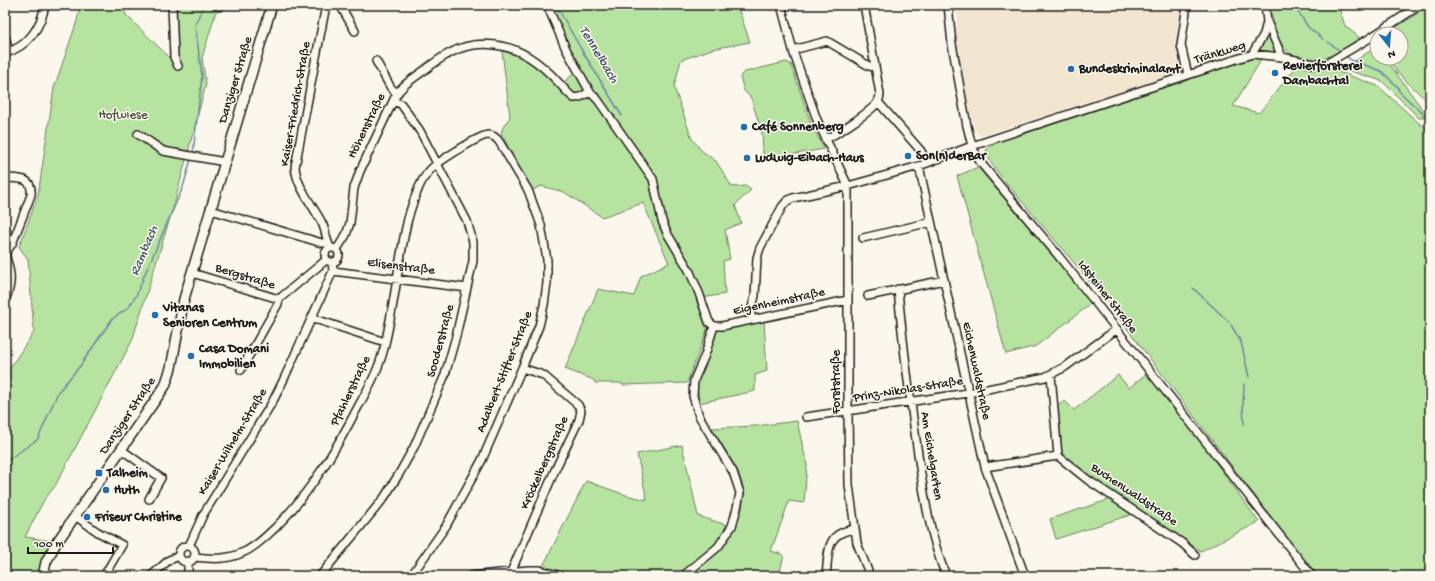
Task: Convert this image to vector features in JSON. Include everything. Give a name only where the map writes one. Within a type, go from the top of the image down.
[{"type":"main road","name":"Danziger Straße","points":[[43,576],[46,562],[52,551],[163,391],[167,380],[180,315],[272,5]]},
{"type":"street","points":[[5,36],[7,52],[19,47],[29,39],[35,31],[41,18],[44,5]]},
{"type":"street","points":[[172,5],[174,57],[178,66]]},
{"type":"street","name":"Kaiser-Friedrich-Straße","points":[[326,5],[295,167],[300,185],[322,224],[332,247]]},
{"type":"street","points":[[340,5],[355,31]]},
{"type":"street","points":[[547,5],[566,49],[590,92],[598,100],[653,179],[662,221],[667,233],[689,270],[699,293],[708,322],[714,326],[705,355],[694,380],[693,396],[699,416],[733,472],[740,492],[732,526],[718,547],[683,576]]},
{"type":"street","points":[[781,5],[793,50],[817,120],[848,186]]},
{"type":"street","points":[[825,139],[840,131],[878,102],[880,94],[864,5]]},
{"type":"street","name":"Idsteiner Straße","points":[[948,5],[952,44],[972,146],[985,168],[1057,254],[1312,576]]},
{"type":"street","points":[[1187,5],[1181,46],[1188,75]]},
{"type":"street","points":[[1264,5],[1267,22],[1282,57]]},
{"type":"street","name":"Tränkweg","points":[[751,319],[751,311],[755,296],[757,258],[760,248],[786,201],[793,198],[848,186],[919,166],[972,146],[1252,54],[1282,57],[1324,65],[1370,38],[1420,5]]},
{"type":"street","points":[[1252,54],[1264,34],[1267,22]]},
{"type":"street","points":[[793,50],[827,41],[869,66],[875,67]]},
{"type":"street","name":"Höhenstraße","points":[[332,247],[346,235],[350,223],[357,177],[397,93],[403,86],[443,57],[466,47],[483,44],[507,47],[526,55],[550,74],[574,98],[590,92]]},
{"type":"street","points":[[376,61],[391,88],[397,93]]},
{"type":"street","name":"Sooderstraße","points":[[320,576],[380,504],[414,447],[445,375],[467,288],[473,254],[472,235],[467,221],[414,122],[401,104],[393,101]]},
{"type":"street","points":[[878,102],[921,151],[927,163]]},
{"type":"street","points":[[138,134],[163,151],[225,162]]},
{"type":"street","name":"Pfahlerstraße","points":[[191,559],[218,559],[232,557],[244,553],[254,547],[292,510],[317,478],[340,441],[375,374],[385,342],[406,223],[416,194],[424,179],[437,164],[484,136],[494,136],[500,143]]},
{"type":"street","name":"Adalbert-Stifter-Straße","points":[[411,576],[457,509],[482,460],[522,368],[538,326],[544,305],[547,271],[546,249],[541,225],[533,202],[500,143]]},
{"type":"street","name":"Eichenwaldstraße","points":[[919,166],[985,467],[1025,576]]},
{"type":"street","points":[[5,178],[24,180],[28,182],[32,188],[12,244],[5,254],[10,271],[11,284],[5,300]]},
{"type":"street","name":"Forststraße","points":[[848,186],[849,485],[855,529],[863,561],[870,576]]},
{"type":"street","points":[[211,210],[332,247],[339,252],[338,258],[329,261]]},
{"type":"street","points":[[863,238],[931,222]]},
{"type":"street","points":[[332,247],[325,251],[324,254],[333,271]]},
{"type":"street","name":"Bergstraße","points":[[192,273],[278,299],[329,261]]},
{"type":"street","name":"Elisenstraße","points":[[333,271],[467,288]]},
{"type":"street","name":"Kaiser-Wilhelm-Straße","points":[[189,546],[199,523],[273,401],[333,271]]},
{"type":"street","points":[[868,296],[944,280]]},
{"type":"street","name":"Am Eichelgarten","points":[[898,289],[910,401],[931,532],[946,576]]},
{"type":"street","points":[[241,370],[278,304],[278,299]]},
{"type":"street","name":"Eigenheimstraße","points":[[714,326],[848,300]]},
{"type":"street","points":[[312,318],[385,342]]},
{"type":"street","name":"Prinz-Nikolas-Straße","points":[[806,418],[968,393],[1051,375],[1065,367],[1117,329]]},
{"type":"street","name":"Kröckelbergstraße","points":[[511,572],[555,470],[579,420],[581,411],[578,405],[543,375],[522,368]]},
{"type":"street","points":[[985,467],[1058,456],[1051,375]]},
{"type":"street","points":[[122,450],[161,478],[149,499]]},
{"type":"street","name":"Buchenwaldstraße","points":[[1058,456],[1088,480],[1182,543],[1196,555]]},
{"type":"street","points":[[76,516],[98,532],[122,546],[104,576]]},
{"type":"street","points":[[826,576],[830,543],[839,533],[855,529]]},
{"type":"street","points":[[188,576],[194,549],[189,546],[184,546],[181,548],[178,552],[182,561],[191,559]]},
{"type":"street","points":[[150,576],[169,560],[179,556]]},
{"type":"street","points":[[471,576],[540,570],[562,576]]},
{"type":"shaded area","name":"Bundeskriminalamt","points":[[952,5],[1183,5],[1178,28],[1177,43],[1180,71],[1177,74],[982,136],[974,129],[955,42],[953,24],[958,21],[957,14],[953,13]]},
{"type":"green space","name":"Hofwiese","points":[[81,5],[123,5],[126,15],[172,60],[177,56],[176,5],[218,5],[202,58],[206,84],[174,205],[132,341],[55,486],[44,500],[25,537],[52,541],[40,576],[5,576],[5,375],[34,332],[28,259],[19,247],[38,195],[54,88]]},
{"type":"green space","points":[[547,5],[737,5],[750,42],[712,49],[681,60],[674,87],[692,139],[702,151],[716,161],[732,187],[746,186],[751,190],[735,205],[741,223],[725,230],[730,259],[723,261],[725,294],[696,299],[707,330],[687,383],[622,385],[621,383],[595,383],[594,380],[565,369],[598,289],[634,296],[641,276],[669,263],[643,203],[602,217],[564,192],[541,186],[531,191],[501,133],[510,117],[502,51],[526,60],[559,86],[578,70]]},
{"type":"green space","points":[[1269,5],[1338,5],[1345,26],[1360,38],[1324,59],[1310,59],[1293,55],[1288,52],[1280,41],[1275,29]]},
{"type":"green space","points":[[1424,5],[1430,5],[1430,104],[1398,73],[1393,66],[1409,66],[1409,26],[1398,26],[1417,14],[1418,10]]},
{"type":"green space","points":[[1268,35],[1275,50],[1274,52],[1259,50],[1266,36]]},
{"type":"green space","points":[[1369,52],[1369,66],[1391,66],[1423,110],[1423,118],[1419,118],[1382,81],[1343,69]]},
{"type":"green space","points":[[1263,57],[1233,106],[1259,113],[1297,66],[1324,70],[1328,68],[1378,86],[1420,124],[1430,129],[1430,576],[1316,576],[1103,297],[1003,179],[991,163],[986,150],[995,143],[1254,58]]},
{"type":"green space","points":[[786,62],[791,64],[810,121],[824,149],[767,159],[763,155],[762,133],[751,98],[744,91],[740,77],[745,72]]},
{"type":"green space","points":[[978,167],[1092,303],[1036,346],[1006,354],[957,176]]},
{"type":"green space","points":[[5,226],[12,230],[11,237],[5,246]]},
{"type":"green space","points":[[764,321],[767,371],[755,375],[755,391],[699,403],[697,385],[716,330]]},
{"type":"green space","points":[[1147,373],[1195,434],[1259,522],[1201,551],[1088,478],[1060,454],[1056,407],[1065,401],[1074,410],[1118,375],[1129,388]]},
{"type":"green space","points":[[797,421],[807,465],[804,503],[789,501],[771,551],[784,555],[779,576],[688,576],[735,527],[742,509],[744,491],[738,471],[712,428],[756,426]]},
{"type":"green space","points":[[682,445],[698,516],[730,526],[717,546],[682,576],[573,576],[542,568],[586,481],[626,495],[647,500],[637,454]]},
{"type":"green space","points":[[1111,499],[1133,514],[1056,539],[1050,519]]},
{"type":"green space","points":[[531,572],[551,576],[512,576]]},
{"type":"waterway","name":"Rambach","points":[[193,153],[202,76],[195,24],[204,5]]},
{"type":"waterway","name":"Tennelbach","points":[[556,5],[622,116]]},
{"type":"waterway","points":[[1294,5],[1308,27],[1323,39]]},
{"type":"waterway","points":[[1328,42],[1339,50]]},
{"type":"waterway","points":[[1346,56],[1351,60],[1381,71],[1422,113]]},
{"type":"waterway","points":[[1424,115],[1430,121]]},
{"type":"waterway","name":"Rambach","points":[[5,462],[38,439],[58,392],[80,366],[112,319],[128,308],[136,296],[183,187],[191,159]]},
{"type":"waterway","points":[[1193,288],[1229,322]]},
{"type":"waterway","points":[[1231,325],[1241,342],[1249,377]]},
{"type":"waterway","points":[[1244,384],[1244,424]]},
{"type":"place","name":"Bundeskriminalamt","points":[[1071,69]]},
{"type":"place","name":"Revierförsterei Dambachtal","points":[[1275,73]]},
{"type":"place","name":"Café Sonnenberg","points":[[744,127]]},
{"type":"place","name":"Son(n)derBar","points":[[908,156]]},
{"type":"place","name":"Ludwig-Eibach-Haus","points":[[747,158]]},
{"type":"place","name":"Vitanas Senioren Centrum","points":[[155,315]]},
{"type":"place","name":"Casa Domani Immobilien","points":[[191,356]]},
{"type":"place","name":"Talheim","points":[[99,473]]},
{"type":"place","name":"Huth","points":[[106,490]]},
{"type":"place","name":"Friseur Christine","points":[[87,517]]}]
